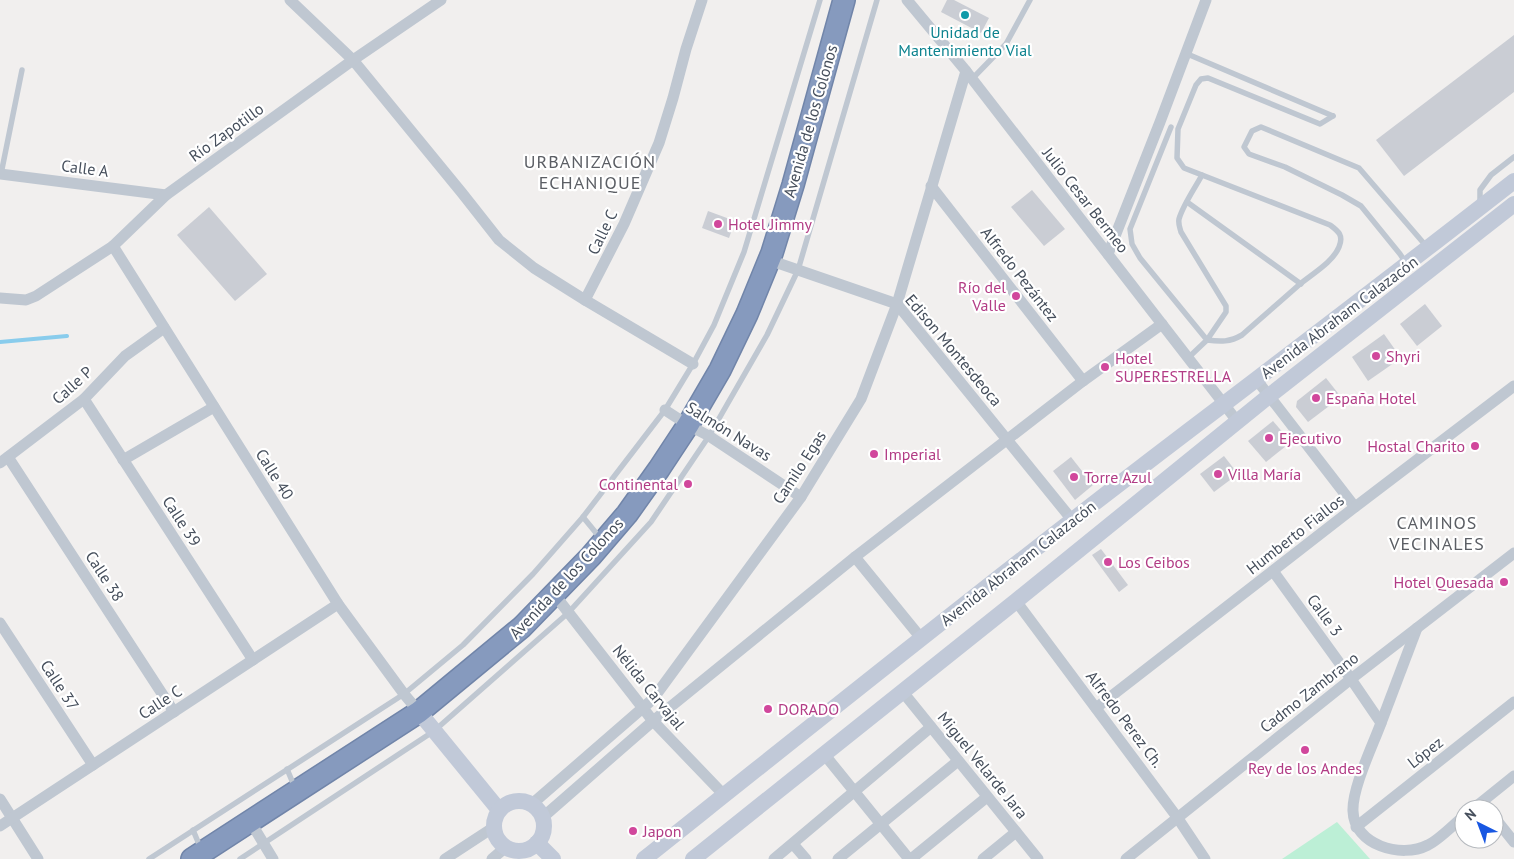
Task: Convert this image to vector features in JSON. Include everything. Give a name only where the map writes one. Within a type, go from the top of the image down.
[{"type":"highway","name":"Avenida de los Colonos","points":[[197,856],[419,712],[522,627],[591,556],[626,514],[688,425],[720,370],[747,314],[769,260],[793,185],[844,0]]},
{"type":"main road","name":"Avenida Abraham Calazacón","points":[[644,859],[921,638],[1514,181]]},
{"type":"main road","name":"Avenida Abraham Calazacón","points":[[694,859],[1237,421],[1514,204]]},
{"type":"main road","points":[[419,712],[499,810]]},
{"type":"main road","points":[[518,801],[532,804],[542,818],[543,831],[541,838],[530,848],[522,850],[514,850],[501,844],[494,827],[495,817],[499,810],[505,805],[518,801]]},
{"type":"main road","points":[[536,843],[554,859]]},
{"type":"street","points":[[290,0],[353,60],[499,240],[534,268],[694,364]]},
{"type":"street","name":"Río Zapotillo","points":[[0,298],[26,300],[36,296],[113,246],[166,195],[353,60],[441,0]]},
{"type":"street","name":"Calle C","points":[[586,300],[624,224],[659,143],[702,0]]},
{"type":"street","name":"Julio Cesar Bermeo","points":[[907,0],[969,75],[1237,421]]},
{"type":"street","points":[[1108,254],[1166,124],[1185,53],[1206,0]]},
{"type":"street","name":"Camilo Egas","points":[[532,804],[653,699],[801,497],[862,399],[898,304],[932,186],[969,75]]},
{"type":"street","name":"Calle A","points":[[1,174],[166,195]]},
{"type":"street","name":"Alfredo Pezántez","points":[[932,186],[1083,381]]},
{"type":"street","name":"Calle 40","points":[[113,246],[338,604],[419,712]]},
{"type":"street","name":"Edison Montesdeoca","points":[[769,260],[898,304],[1073,521]]},
{"type":"street","points":[[542,818],[653,721],[856,557],[1083,381],[1162,324]]},
{"type":"street","name":"Calle P","points":[[4,460],[84,399],[125,356],[164,328]]},
{"type":"street","points":[[1256,379],[1355,507]]},
{"type":"street","name":"Humberto Fiallos","points":[[1096,708],[1514,386]]},
{"type":"street","name":"Calle 39","points":[[84,399],[254,660]]},
{"type":"street","points":[[123,460],[214,408]]},
{"type":"street","name":"Salmón Navas","points":[[665,410],[709,436],[801,497]]},
{"type":"street","name":"Calle 38","points":[[4,460],[174,712]]},
{"type":"street","name":"Cadmo Zambrano","points":[[1126,859],[1418,626],[1514,553]]},
{"type":"street","points":[[856,557],[921,638]]},
{"type":"street","name":"Calle 3","points":[[1273,571],[1381,723]]},
{"type":"street","name":"Nélida Carvajal","points":[[554,594],[653,721],[724,796]]},
{"type":"street","name":"Alfredo Perez Ch.","points":[[1016,600],[1177,817],[1205,859]]},
{"type":"street","name":"Calle C","points":[[0,826],[338,604]]},
{"type":"street","name":"Calle 37","points":[[0,623],[93,765]]},
{"type":"street","points":[[1418,626],[1355,792],[1352,811],[1356,827],[1365,837],[1395,850],[1413,850],[1429,845],[1454,824]]},
{"type":"street","name":"Miguel Velarde Jara","points":[[902,691],[1038,859]]},
{"type":"street","name":"López","points":[[1356,827],[1514,702]]},
{"type":"street","points":[[774,859],[931,727]]},
{"type":"street","points":[[824,754],[910,859],[988,796]]},
{"type":"street","points":[[838,859],[958,761]]},
{"type":"street","points":[[1489,799],[1514,776]]},
{"type":"street","points":[[0,799],[38,859]]},
{"type":"street","points":[[250,822],[273,859]]},
{"type":"street","points":[[445,859],[494,827]]},
{"type":"street","points":[[1504,830],[1514,842]]},
{"type":"street","points":[[983,859],[1016,832]]},
{"type":"street","points":[[793,844],[806,859]]},
{"type":"street","points":[[492,859],[506,847]]},
{"type":"lane","points":[[149,859],[404,694],[463,645],[532,574],[583,517],[665,410],[694,364],[714,325],[744,252],[820,0]]},
{"type":"lane","points":[[240,859],[434,731],[568,613],[651,522],[709,436],[767,335],[798,270],[877,0]]},
{"type":"lane","points":[[969,75],[1006,44],[1030,0]]},
{"type":"lane","points":[[1178,129],[1166,124],[1130,229],[1132,244],[1140,258],[1207,340],[1223,342],[1233,340],[1242,335],[1326,263],[1339,247],[1340,236],[1339,232],[1330,225],[1184,168],[1178,158],[1178,129],[1196,84],[1201,79],[1208,78],[1320,124],[1333,116],[1185,53]]},
{"type":"lane","points":[[1,174],[22,70]]},
{"type":"lane","points":[[1407,265],[1361,206],[1285,168],[1249,154],[1244,147],[1252,131],[1261,127],[1359,168],[1428,248]]},
{"type":"lane","points":[[1480,208],[1480,190],[1491,174],[1514,157]]},
{"type":"lane","points":[[1188,358],[1207,340],[1226,312],[1226,306],[1181,232],[1179,220],[1202,175]]},
{"type":"lane","points":[[1187,202],[1301,284]]},
{"type":"lane","points":[[583,517],[603,542]]},
{"type":"lane","points":[[286,769],[297,792]]},
{"type":"lane","points":[[193,830],[197,856]]},
{"type":"green space","points":[[1337,822],[1370,859],[1282,859]]},
{"type":"building","name":"Unidad de Mantenimiento Vial","points":[[947,0],[954,0],[989,18],[981,33],[941,12]]},
{"type":"building","points":[[1514,35],[1514,92],[1404,176],[1376,140]]},
{"type":"building","points":[[1032,190],[1065,229],[1044,246],[1011,207]]},
{"type":"building","points":[[209,207],[267,274],[235,301],[177,235]]},
{"type":"building","name":"Hotel Jimmy","points":[[708,211],[735,221],[729,238],[702,228]]},
{"type":"building","points":[[1425,304],[1442,326],[1417,346],[1400,324]]},
{"type":"building","points":[[1384,334],[1401,358],[1368,381],[1352,357]]},
{"type":"building","points":[[1326,378],[1341,397],[1308,422],[1296,407],[1297,401]]},
{"type":"building","points":[[1273,421],[1291,442],[1266,462],[1248,441]]},
{"type":"building","points":[[1224,456],[1238,474],[1214,492],[1200,474]]},
{"type":"building","points":[[1071,457],[1093,485],[1075,500],[1053,471]]},
{"type":"building","points":[[1101,549],[1128,585],[1119,592],[1092,555]]},
{"type":"waterway","points":[[0,342],[67,336]]},
{"type":"place","name":"Unidad de Mantenimiento Vial","points":[[965,15]]},
{"type":"place","name":"Hotel Jimmy","points":[[718,224]]},
{"type":"place","name":"Río del Valle","points":[[1016,296]]},
{"type":"place","name":"Shyri","points":[[1376,356]]},
{"type":"place","name":"Hotel SUPERESTRELLA","points":[[1105,367]]},
{"type":"place","name":"España Hotel","points":[[1316,398]]},
{"type":"place","name":"Ejecutivo","points":[[1269,438]]},
{"type":"place","name":"Hostal Charito","points":[[1475,446]]},
{"type":"place","name":"Imperial","points":[[874,454]]},
{"type":"place","name":"Villa María","points":[[1218,474]]},
{"type":"place","name":"Torre Azul","points":[[1074,477]]},
{"type":"place","name":"Continental","points":[[688,484]]},
{"type":"place","name":"Los Ceibos","points":[[1108,562]]},
{"type":"place","name":"Hotel Quesada","points":[[1504,582]]},
{"type":"place","name":"DORADO","points":[[768,709]]},
{"type":"place","name":"Rey de los Andes","points":[[1305,750]]},
{"type":"place","name":"Japon","points":[[633,831]]},
{"type":"district","name":"URBANIZACIÓN ECHANIQUE","points":[[590,172]]},
{"type":"district","name":"CAMINOS VECINALES","points":[[1437,533]]}]
